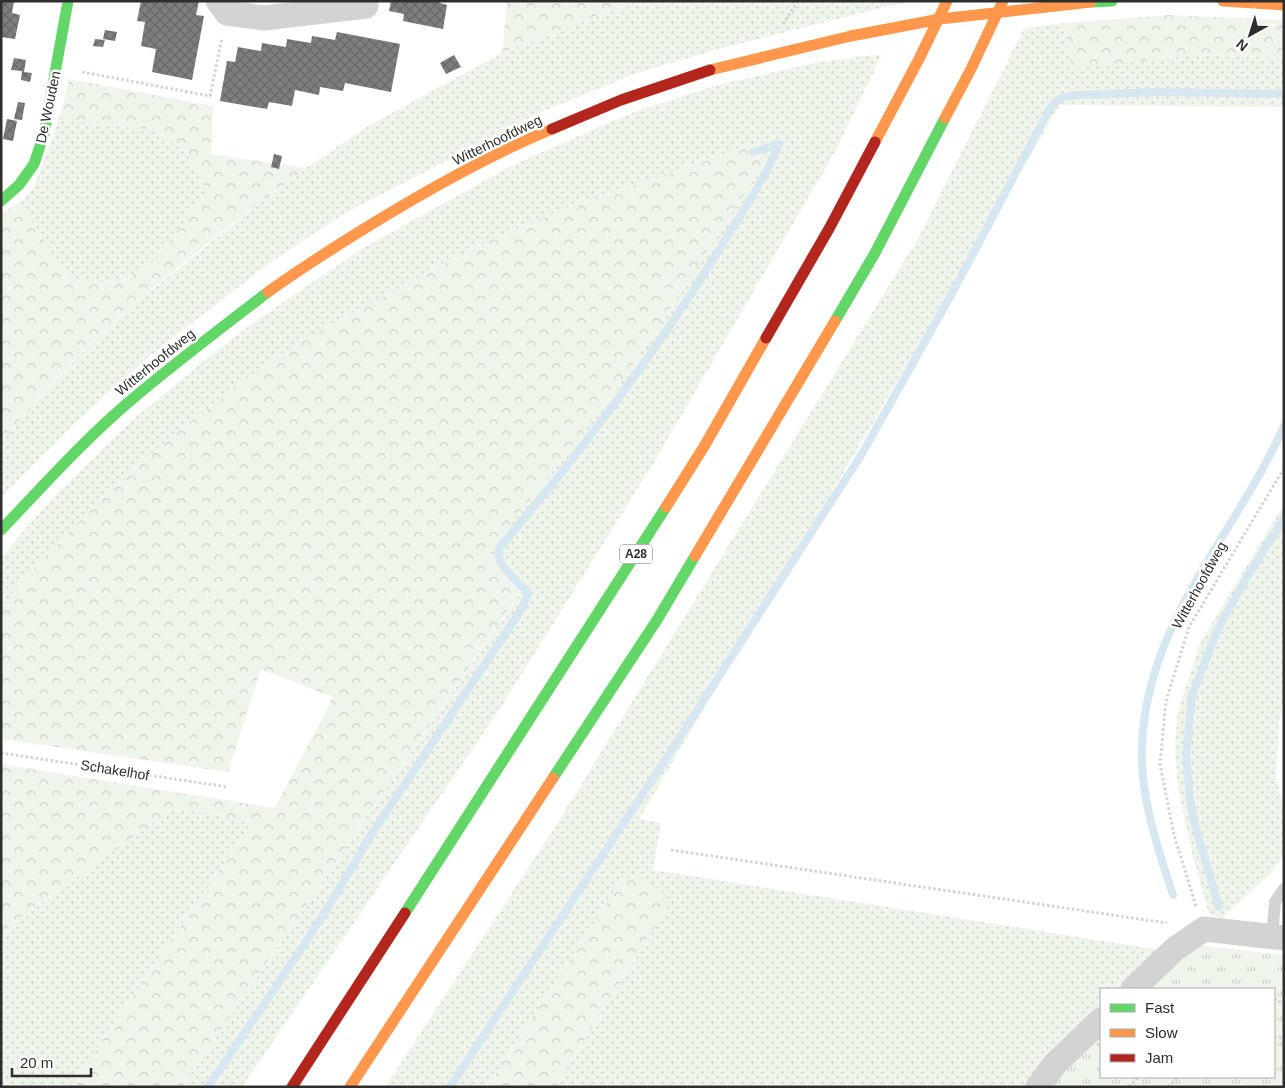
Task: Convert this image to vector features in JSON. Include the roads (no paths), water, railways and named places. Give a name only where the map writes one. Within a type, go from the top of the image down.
[{"type":"main road","name":"De Wouden","points":[[1,201],[19,185],[34,164],[44,134],[68,1]]},
{"type":"main road","name":"A28","points":[[292,1087],[602,609],[704,445],[830,227],[920,57],[947,1]]},
{"type":"main road","points":[[350,1087],[656,620],[750,466],[875,253],[1003,1]]},
{"type":"main road","name":"Witterhoofdweg","points":[[1,530],[66,462],[129,402],[202,342],[282,282],[335,247],[416,197],[511,146],[621,100],[716,68],[902,24],[970,14],[1112,1]]},
{"type":"main road","points":[[1223,1],[1284,5]]},
{"type":"street","points":[[223,7],[264,18],[366,6],[366,1]]},
{"type":"street","points":[[1134,988],[1175,949],[1204,929],[1278,937]]},
{"type":"street","points":[[1038,1087],[1055,1064],[1100,1021]]},
{"type":"lane","points":[[1278,937],[1276,902],[1284,889]]},
{"type":"waterway","points":[[450,1087],[675,745],[863,452],[955,288],[1055,102],[1063,97],[1078,95],[1159,92],[1284,94]]},
{"type":"waterway","points":[[208,1087],[310,935],[367,841],[521,610],[528,594],[503,566],[499,554],[500,547],[587,440],[669,328],[751,198],[779,144],[753,152]]},
{"type":"waterway","points":[[1173,895],[1151,823],[1144,785],[1142,748],[1147,703],[1159,660],[1176,620],[1196,581],[1264,466],[1284,426]]},
{"type":"waterway","points":[[1219,907],[1194,822],[1190,799],[1186,756],[1192,695],[1218,629],[1247,577],[1284,518]]}]
